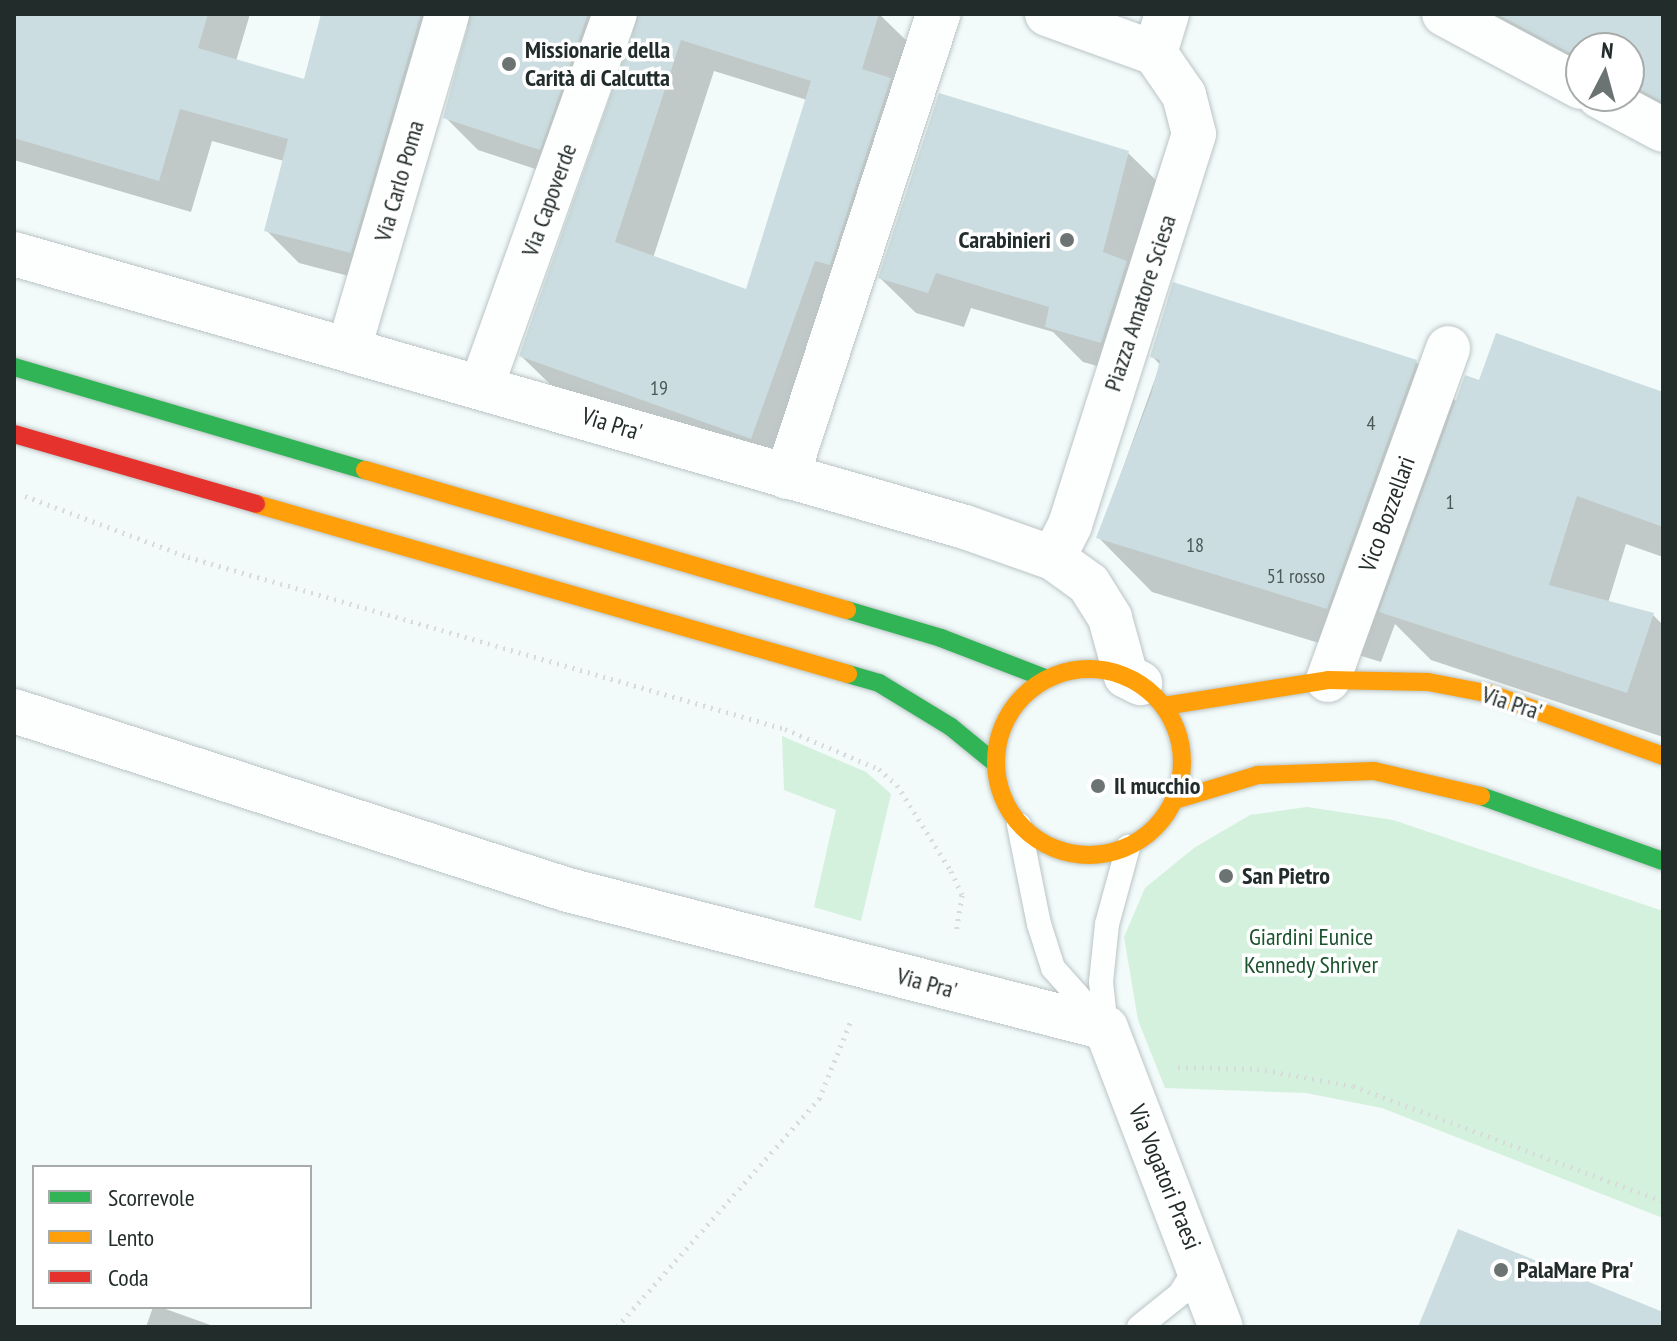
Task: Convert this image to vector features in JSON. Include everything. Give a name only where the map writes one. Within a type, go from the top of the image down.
[{"type":"main road","points":[[14,367],[941,638],[1045,678]]},
{"type":"main road","points":[[14,434],[879,683],[951,727],[995,763]]},
{"type":"main road","points":[[1094,668],[1152,694],[1182,751],[1175,800],[1156,827],[1128,847],[1106,854],[1070,854],[1019,825],[1006,807],[995,763],[1008,713],[1045,678],[1094,668]]},
{"type":"main road","name":"Via Pra'","points":[[1152,694],[1328,680],[1428,682],[1491,694],[1663,756]]},
{"type":"main road","points":[[1175,800],[1258,775],[1374,771],[1452,785],[1663,861]]},
{"type":"street","name":"Via Carlo Poma","points":[[349,348],[447,14]]},
{"type":"street","name":"Via Capoverde","points":[[482,385],[615,14]]},
{"type":"street","name":"Piazza Amatore Sciesa","points":[[1047,14],[1161,33],[1184,95],[1194,134],[1070,525],[1053,558]]},
{"type":"street","points":[[1444,14],[1565,78]]},
{"type":"street","points":[[787,477],[936,21]]},
{"type":"street","points":[[1629,112],[1663,130]]},
{"type":"street","name":"Via Pra'","points":[[14,254],[482,385],[965,527],[1053,558],[1089,584],[1110,618],[1126,676],[1152,694]]},
{"type":"street","name":"Vico Bozzellari","points":[[1328,680],[1448,348]]},
{"type":"street","name":"Via Pra'","points":[[14,711],[568,890],[1106,1028]]},
{"type":"street","name":"Via Vogatori Praesi","points":[[1106,1028],[1199,1263],[1221,1327]]},
{"type":"lane","points":[[1019,825],[1053,968],[1106,1028]]},
{"type":"lane","points":[[1106,1028],[1101,982],[1107,924],[1128,847]]},
{"type":"lane","points":[[1139,1327],[1180,1294],[1199,1263]]},
{"type":"path","points":[[14,490],[55,511],[188,557],[770,724],[879,769],[897,785],[962,895],[962,915],[949,957],[952,990]]},
{"type":"path","points":[[617,1327],[819,1099],[868,967]]},
{"type":"path","points":[[1126,1079],[1173,1067],[1257,1069],[1353,1086],[1663,1201]]},
{"type":"green space","points":[[782,736],[866,772],[891,794],[861,921],[814,907],[836,810],[784,790]]},
{"type":"green space","name":"Giardini Eunice Kennedy Shriver","points":[[1307,807],[1393,820],[1663,911],[1663,1218],[1382,1108],[1306,1093],[1165,1088],[1138,1020],[1124,937],[1145,888],[1194,848],[1250,815]]},
{"type":"building","points":[[14,14],[208,14],[198,48],[304,79],[321,14],[421,14],[351,253],[264,231],[288,139],[180,109],[159,181],[14,138]]},
{"type":"building","name":"Missionarie della Carità di Calcutta","points":[[471,14],[588,14],[540,150],[443,118]]},
{"type":"building","points":[[639,14],[879,14],[862,69],[891,78],[830,265],[815,261],[751,439],[519,356]],"holes":[[[681,40],[811,81],[746,289],[615,242]]]},
{"type":"building","points":[[1497,14],[1663,14],[1663,102],[1645,92],[1645,32],[1565,32],[1565,50]]},
{"type":"building","points":[[939,93],[1129,151],[1103,252],[1127,261],[1101,343],[1045,327],[1049,307],[936,273],[928,293],[878,278]]},
{"type":"building","points":[[1173,282],[1417,360],[1327,609],[1096,538],[1151,395],[1160,360],[1150,357]]},
{"type":"building","points":[[1496,333],[1663,392],[1663,527],[1577,496],[1549,585],[1654,613],[1627,693],[1379,612],[1465,375],[1479,380]]},
{"type":"building","name":"PalaMare Pra'","points":[[1458,1229],[1663,1312],[1663,1327],[1418,1327]]},
{"type":"traffic: fast","points":[[14,367],[365,470]]},
{"type":"traffic: fast","points":[[847,610],[941,638],[1045,678]]},
{"type":"traffic: fast","points":[[848,674],[879,683],[951,727],[995,763]]},
{"type":"traffic: fast","points":[[1481,796],[1663,861]]},
{"type":"traffic: slow","points":[[365,470],[847,610]]},
{"type":"traffic: slow","points":[[256,504],[848,674]]},
{"type":"traffic: slow","points":[[1089,669],[1107,670],[1125,676],[1155,696],[1175,726],[1181,744],[1182,762],[1181,780],[1175,798],[1155,828],[1125,848],[1107,854],[1089,855],[1071,854],[1053,848],[1023,828],[1003,798],[997,780],[996,762],[997,744],[1003,726],[1023,696],[1053,676],[1071,670],[1089,669]]},
{"type":"traffic: slow","points":[[1164,706],[1328,680],[1428,682],[1491,694],[1663,756]]},
{"type":"traffic: slow","points":[[1175,800],[1258,775],[1374,771],[1481,796]]},
{"type":"traffic: jam","points":[[14,434],[256,504]]},
{"type":"place","name":"Missionarie della Carità di Calcutta","points":[[509,64]]},
{"type":"place","name":"Carabinieri","points":[[1067,240]]},
{"type":"place","name":"Il mucchio","points":[[1098,786]]},
{"type":"place","name":"San Pietro","points":[[1226,876]]},
{"type":"place","name":"PalaMare Pra'","points":[[1501,1270]]}]
